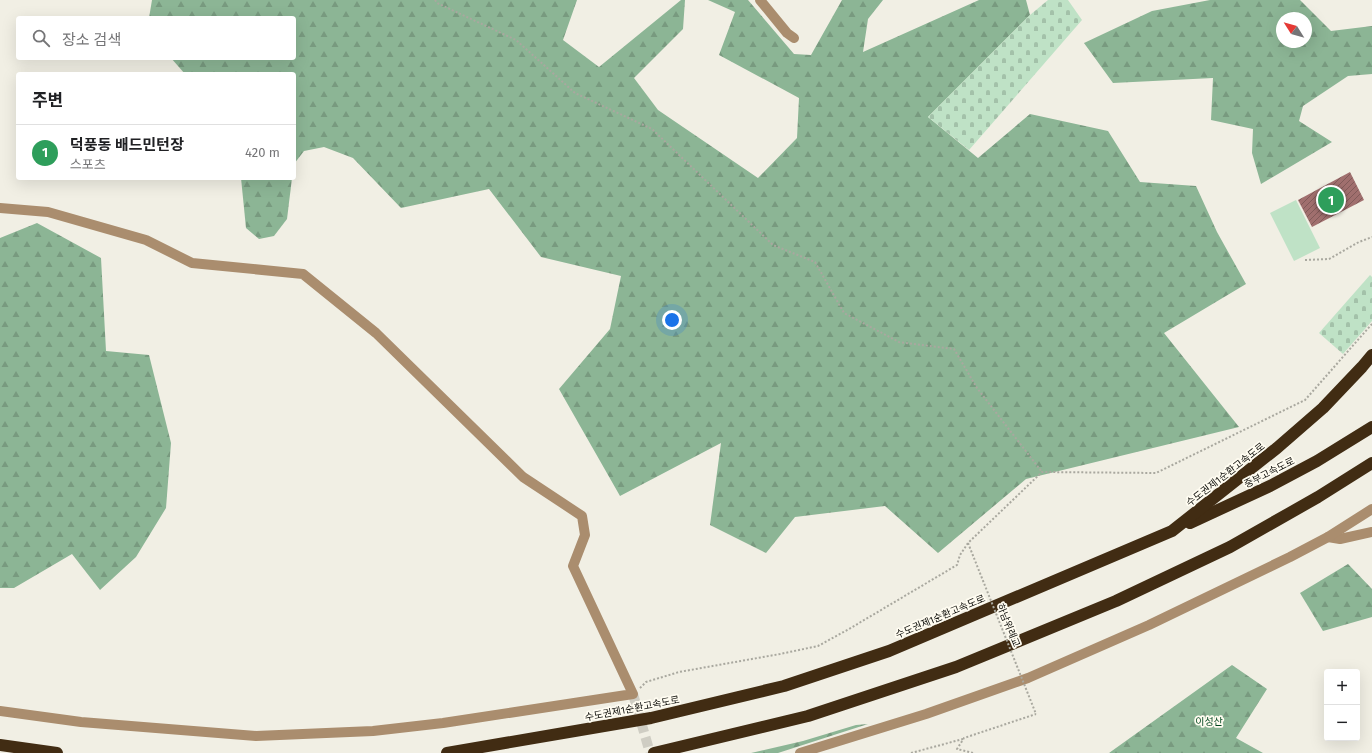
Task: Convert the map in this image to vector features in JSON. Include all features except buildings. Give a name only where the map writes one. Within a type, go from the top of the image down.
[{"type":"highway","name":"수도권제1순환고속도로","points":[[447,753],[652,718],[784,686],[889,651],[1172,531],[1277,448],[1323,408],[1372,355]]},
{"type":"highway","name":"중부고속도로","points":[[1172,531],[1270,486],[1317,461],[1372,427]]},
{"type":"highway","points":[[654,753],[808,716],[956,667],[1116,601],[1230,547],[1318,497],[1372,463]]},
{"type":"highway","points":[[0,745],[57,753]]},
{"type":"street","points":[[760,0],[782,28],[794,38]]},
{"type":"street","points":[[0,208],[48,212],[146,240],[192,263],[303,274],[376,333],[523,477],[582,516],[585,535],[573,566],[633,694],[444,723],[373,730],[256,736],[81,722],[0,711]]},
{"type":"street","points":[[800,753],[926,714],[1028,678],[1149,625],[1290,557],[1328,537],[1372,509]]},
{"type":"street","points":[[1328,537],[1340,539],[1372,532]]},
{"type":"path","points":[[435,0],[437,3],[516,40],[575,92],[652,129],[773,245],[815,262],[844,313],[899,342],[954,348],[976,388],[1042,472]]},
{"type":"path","points":[[1305,260],[1329,259],[1359,242],[1372,237]]},
{"type":"path","points":[[633,694],[646,682],[679,672],[773,656],[818,646],[957,565],[960,555],[968,543],[1042,472],[1156,473],[1306,400],[1372,324]]},
{"type":"path","name":"하남위례교","points":[[964,738],[1036,714],[968,543]]},
{"type":"path","points":[[911,753],[964,738]]},
{"type":"path","points":[[964,738],[958,750],[973,753]]},
{"type":"green space","points":[[152,0],[577,0],[563,40],[599,67],[681,0],[685,0],[683,29],[634,78],[658,110],[758,178],[797,138],[799,98],[719,55],[735,12],[708,0],[748,0],[794,54],[811,55],[842,0],[883,0],[868,19],[863,52],[979,0],[1026,0],[1030,15],[928,117],[978,158],[1030,114],[1108,131],[1140,182],[1196,186],[1217,232],[1246,284],[1164,333],[1239,427],[1026,479],[938,553],[885,506],[795,517],[766,553],[710,525],[721,443],[620,496],[559,389],[610,329],[621,276],[541,257],[489,189],[401,208],[353,158],[324,147],[304,151],[296,161],[296,72],[183,72],[173,60],[296,60],[296,16],[149,16]]},
{"type":"green space","points":[[1048,0],[1068,0],[1082,20],[969,150],[928,117],[1030,15]]},
{"type":"green space","points":[[1210,0],[1300,0],[1312,12],[1331,31],[1372,26],[1372,74],[1348,76],[1303,106],[1299,121],[1332,142],[1261,184],[1252,153],[1253,129],[1211,120],[1213,78],[1113,83],[1084,43],[1152,11]]},
{"type":"green space","points":[[241,180],[292,180],[287,219],[274,236],[259,239],[246,228]]},
{"type":"green space","points":[[1296,200],[1320,248],[1294,261],[1270,213]]},
{"type":"green space","points":[[37,223],[101,258],[106,351],[149,355],[171,443],[166,508],[136,557],[100,590],[72,554],[14,588],[0,588],[0,238]]},
{"type":"green space","points":[[1370,275],[1372,277],[1372,321],[1343,354],[1319,333]]},
{"type":"green space","points":[[1348,564],[1372,589],[1372,617],[1323,631],[1300,593]]},
{"type":"green space","name":"이성산","points":[[1232,665],[1267,689],[1236,738],[1263,753],[1109,753]]},
{"type":"green space","points":[[868,724],[778,753],[751,753],[803,741],[856,725]]},
{"type":"tunnel","points":[[633,694],[650,753]]},
{"type":"place","name":"덕풍동 배드민턴장","points":[[1331,200]]}]
